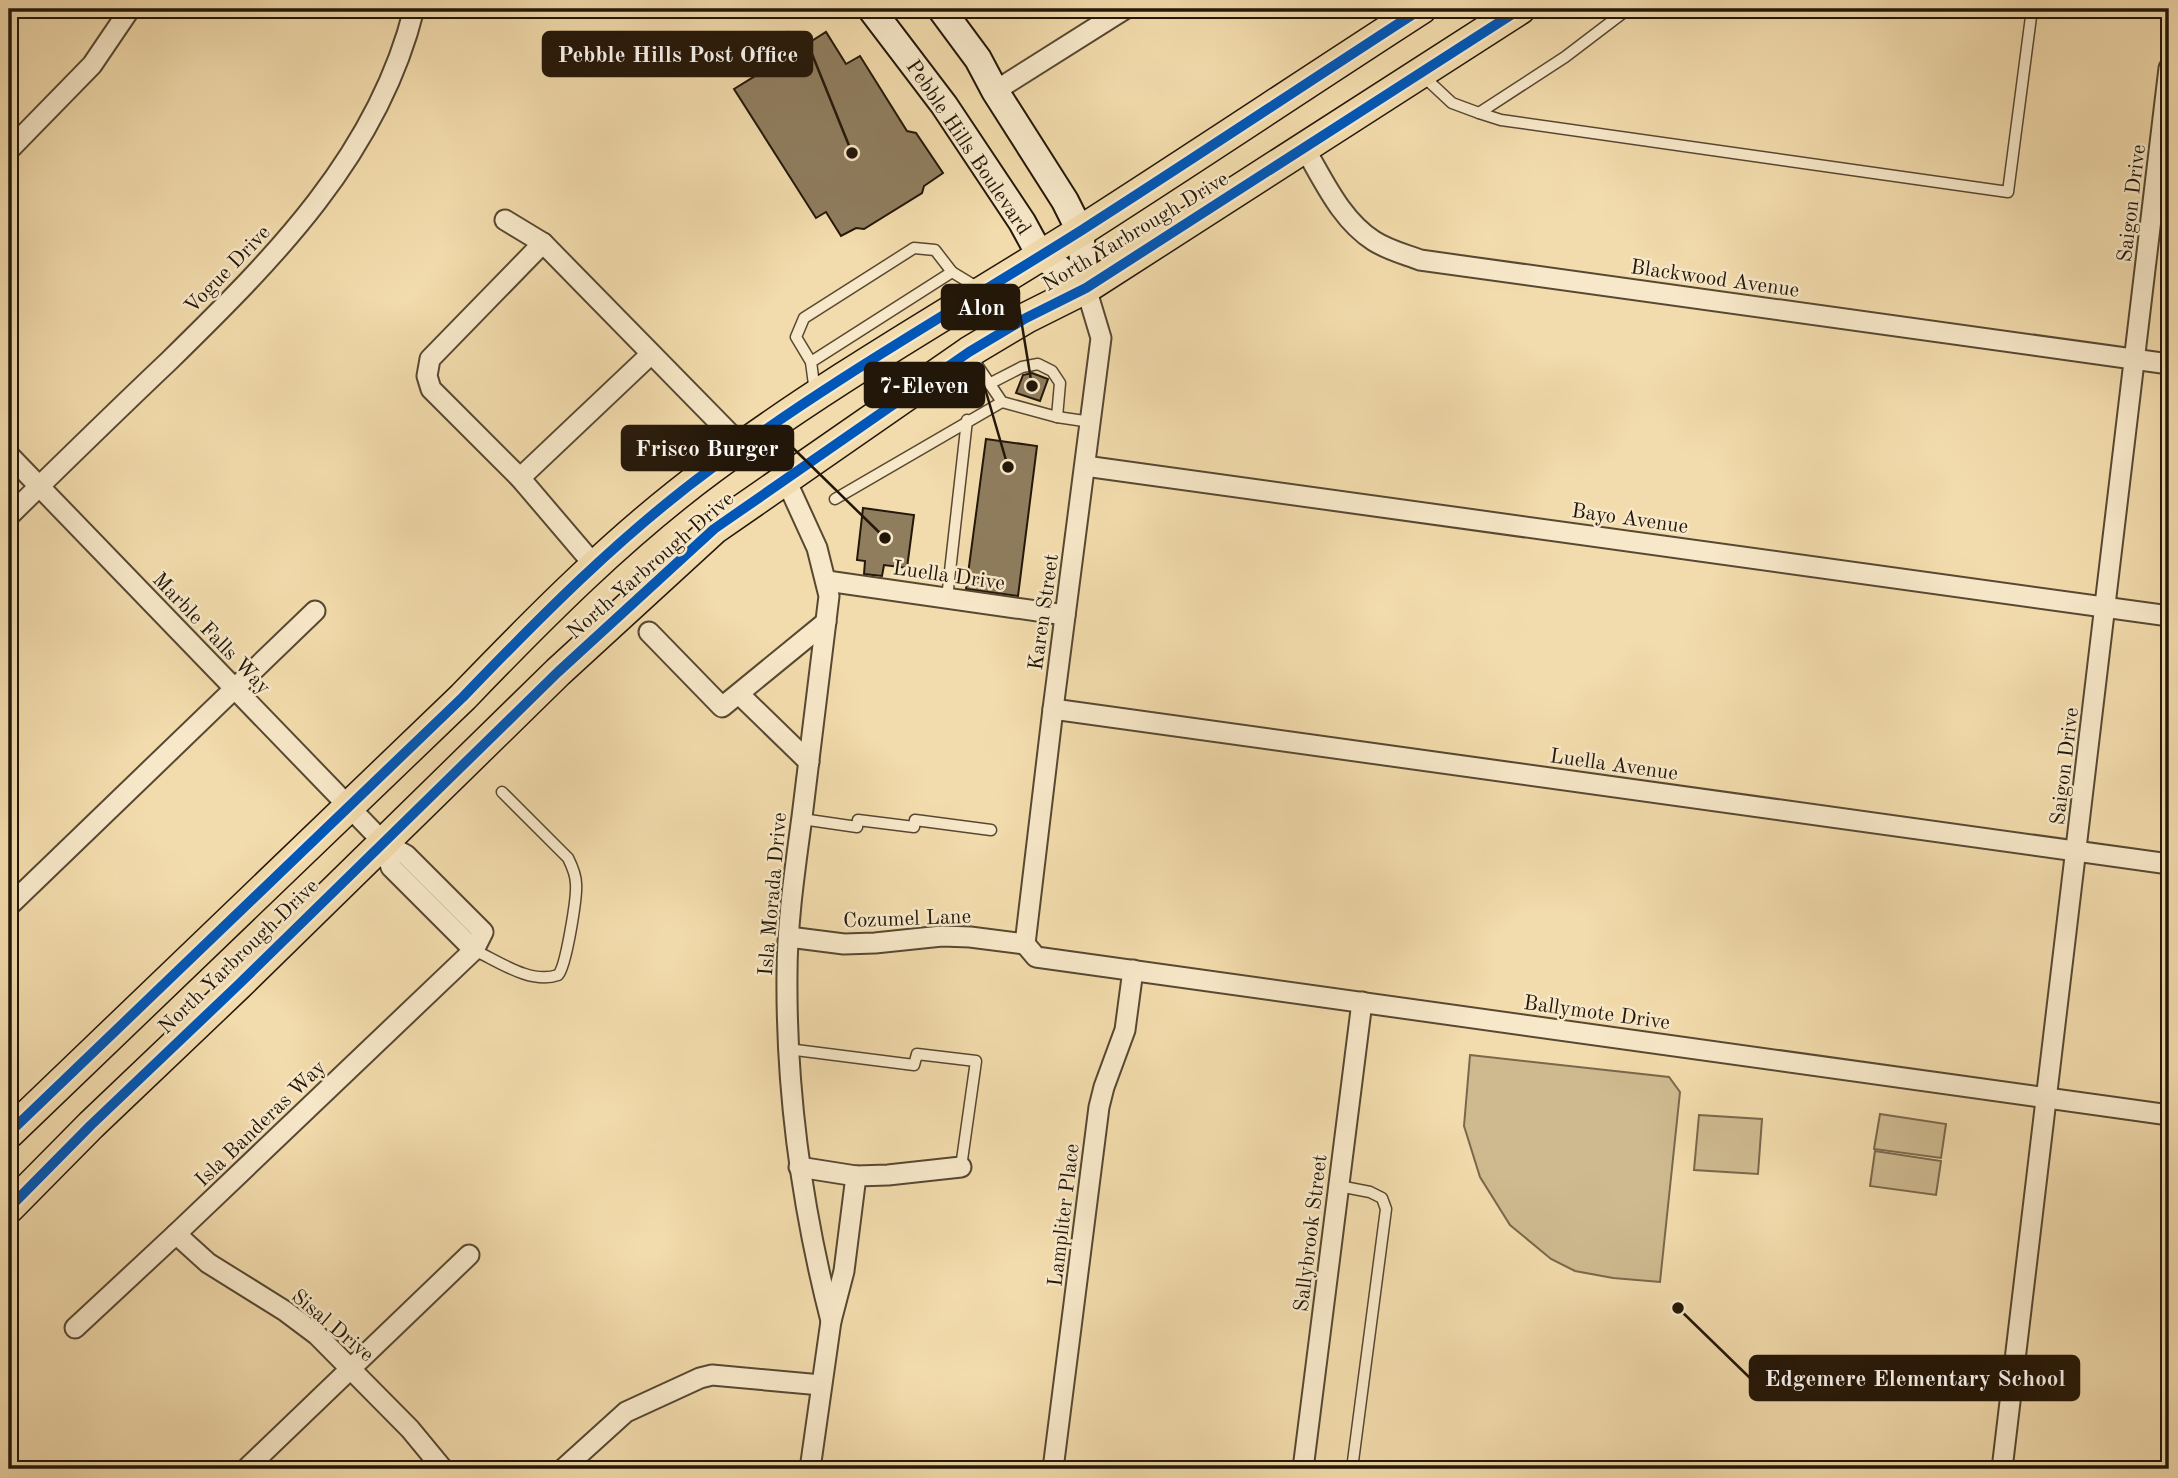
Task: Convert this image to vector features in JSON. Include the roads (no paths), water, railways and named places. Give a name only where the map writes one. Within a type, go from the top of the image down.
[{"type":"main road","name":"Pebble Hills Boulevard","points":[[870,9],[944,104],[1040,255],[1086,288]]},
{"type":"main road","points":[[941,9],[978,59],[995,91],[1065,201],[1080,231],[1086,288]]},
{"type":"main road","name":"North Yarbrough Drive","points":[[9,1133],[463,697],[595,566],[645,521],[711,468],[815,397],[1080,231],[1421,9]]},
{"type":"main road","name":"North Yarbrough Drive","points":[[9,1208],[100,1116],[237,986],[558,671],[714,529],[970,352],[1026,318],[1086,288],[1520,9]]},
{"type":"street","points":[[9,150],[92,65],[130,9]]},
{"type":"street","name":"Vogue Drive","points":[[9,516],[238,293],[312,209],[351,154],[373,115],[392,73],[414,9]]},
{"type":"street","points":[[995,91],[1125,9]]},
{"type":"street","name":"Saigon Drive","points":[[2002,1469],[2169,68]]},
{"type":"street","name":"Blackwood Avenue","points":[[1305,149],[1335,200],[1357,228],[1387,248],[1420,260],[2169,364]]},
{"type":"street","points":[[505,220],[543,243],[742,446]]},
{"type":"street","points":[[543,243],[430,359],[427,376],[431,389],[520,478],[595,566]]},
{"type":"street","name":"Karen Street","points":[[1025,944],[1101,338],[1086,288]]},
{"type":"street","points":[[520,478],[651,354]]},
{"type":"street","name":"Marble Falls Way","points":[[9,455],[383,842],[391,867],[474,950]]},
{"type":"street","name":"Bayo Avenue","points":[[1086,466],[2169,616]]},
{"type":"street","name":"Isla Morada Drive","points":[[785,478],[817,548],[829,596],[791,908],[787,972],[788,1049],[799,1167],[813,1251],[831,1321]]},
{"type":"street","name":"Luella Drive","points":[[827,580],[1065,615]]},
{"type":"street","points":[[9,906],[315,611]]},
{"type":"street","points":[[649,632],[722,707],[826,622]]},
{"type":"street","points":[[739,694],[809,762]]},
{"type":"street","name":"Luella Avenue","points":[[1053,709],[2169,864]]},
{"type":"street","name":"Cozumel Lane","points":[[789,937],[844,944],[942,936],[1025,944]]},
{"type":"street","name":"Ballymote Drive","points":[[1025,944],[1036,957],[2169,1115]]},
{"type":"street","name":"Isla Banderas Way","points":[[75,1328],[474,950]]},
{"type":"street","name":"Lampliter Place","points":[[1054,1469],[1099,1107],[1125,1030],[1133,970]]},
{"type":"street","name":"Sallybrook Street","points":[[1303,1469],[1362,1002]]},
{"type":"street","points":[[799,1167],[856,1176],[961,1167]]},
{"type":"street","name":"Isla Morada Drive","points":[[810,1469],[831,1321],[844,1271],[856,1176]]},
{"type":"street","name":"Sisal Drive","points":[[176,1234],[208,1263],[307,1327],[352,1368],[410,1429],[443,1469]]},
{"type":"street","points":[[246,1469],[469,1255]]},
{"type":"street","points":[[563,1469],[626,1412],[699,1378],[712,1375],[821,1385]]},
{"type":"lane","points":[[1479,113],[1564,57],[1628,9]]},
{"type":"lane","points":[[1420,74],[1452,103],[1501,120],[2008,192],[2032,9]]},
{"type":"lane","points":[[815,397],[811,362],[796,337],[804,318],[914,248],[936,250],[952,272],[984,291]]},
{"type":"lane","points":[[811,362],[952,272]]},
{"type":"lane","points":[[970,352],[1002,402],[1057,417],[1091,422]]},
{"type":"lane","points":[[989,384],[1022,367],[1038,364],[1052,371],[1060,383],[1057,417]]},
{"type":"lane","points":[[835,499],[1002,402]]},
{"type":"lane","points":[[947,598],[967,420]]},
{"type":"lane","points":[[474,950],[527,975],[541,978],[558,975],[564,963],[576,886],[572,866],[568,858],[502,792]]},
{"type":"lane","points":[[802,819],[857,827],[858,820],[914,827],[915,820],[991,830]]},
{"type":"lane","points":[[788,1049],[914,1065],[917,1054],[976,1061],[961,1167]]},
{"type":"lane","points":[[1339,1186],[1370,1192],[1382,1198],[1386,1209],[1352,1469]]},
{"type":"place","name":"Pebble Hills Post Office","points":[[852,153]]},
{"type":"place","name":"Alon","points":[[1032,386]]},
{"type":"place","name":"7-Eleven","points":[[1008,467]]},
{"type":"place","name":"Frisco Burger","points":[[885,538]]},
{"type":"place","name":"Edgemere Elementary School","points":[[1678,1308]]}]
